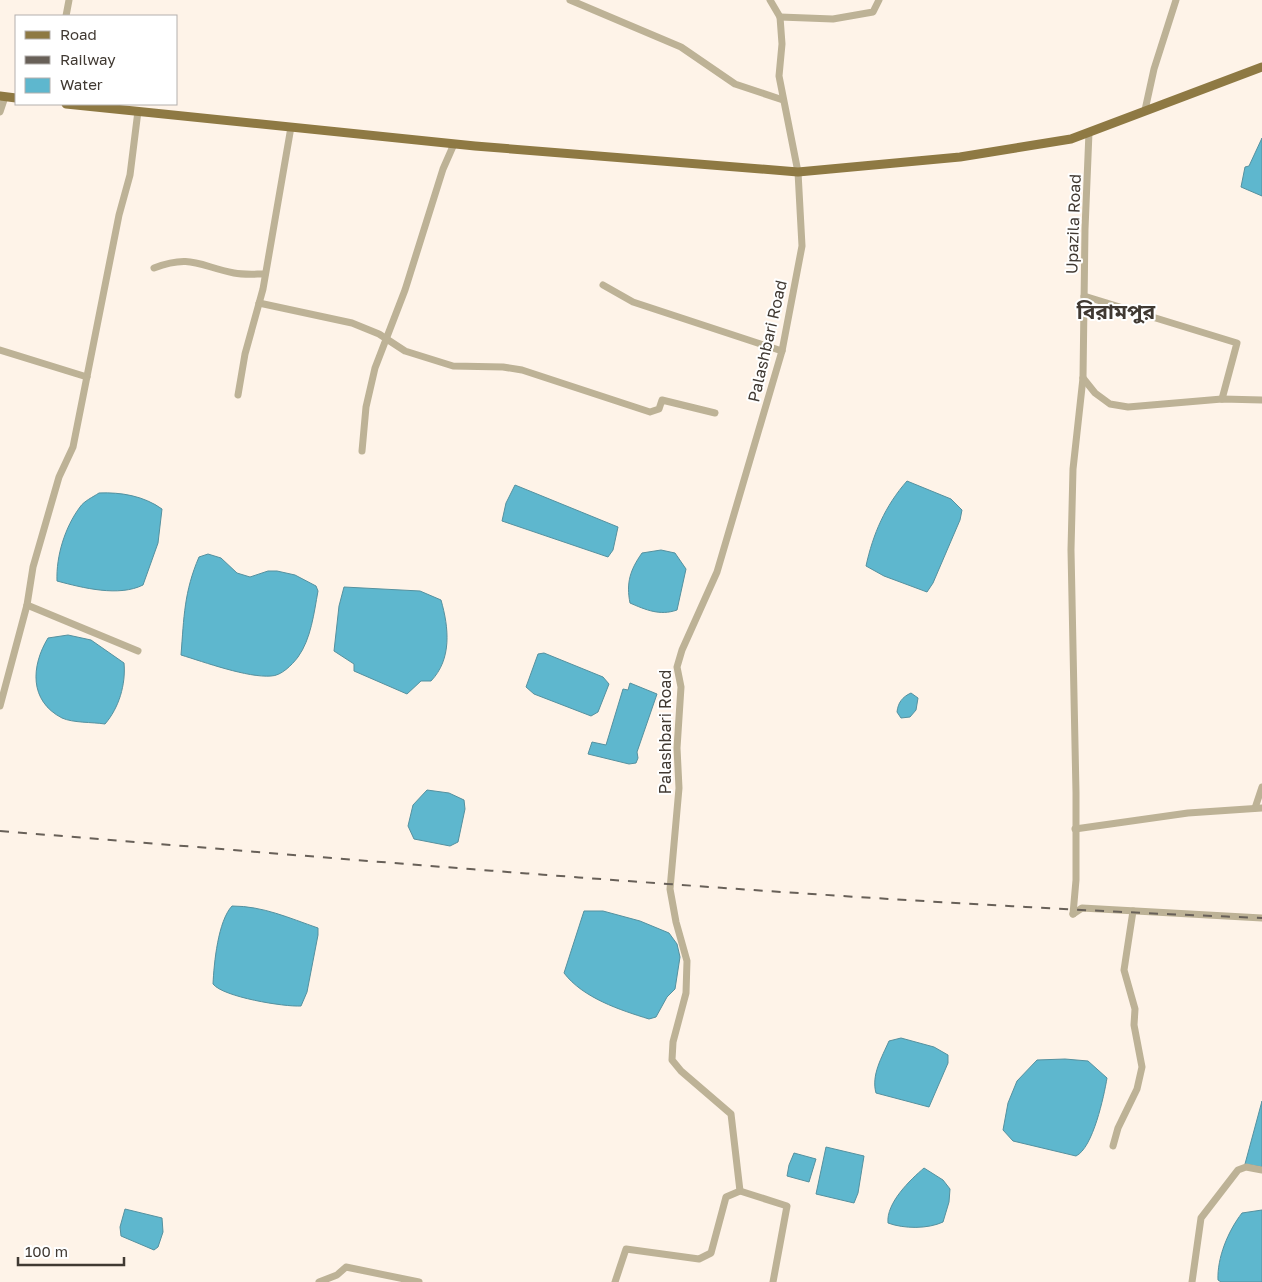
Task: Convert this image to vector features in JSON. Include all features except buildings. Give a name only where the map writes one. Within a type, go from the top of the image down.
[{"type":"main road","points":[[76,105],[454,144],[798,172],[1005,151],[1071,139],[1262,68]]},
{"type":"main road","points":[[2,96],[15,98]]},
{"type":"street","points":[[66,15],[69,0]]},
{"type":"street","points":[[570,0],[681,47],[735,84],[783,100]]},
{"type":"street","points":[[770,0],[780,17],[833,19],[873,12],[879,0]]},
{"type":"street","points":[[1145,110],[1154,69],[1176,0]]},
{"type":"street","name":"Palashbari Road","points":[[740,1191],[731,1114],[672,1060],[673,1042],[686,993],[687,961],[676,922],[670,889],[679,788],[677,748],[681,686],[677,668],[682,650],[718,572],[782,351],[802,246],[798,172],[779,76],[782,44],[780,17]]},
{"type":"street","points":[[0,112],[2,96]]},
{"type":"street","points":[[0,706],[28,605],[33,567],[59,477],[73,447],[130,174],[138,111]]},
{"type":"street","points":[[238,395],[245,354],[265,274],[291,127]]},
{"type":"street","name":"Upazila Road","points":[[1089,132],[1083,378],[1073,469],[1071,550],[1076,829],[1076,880],[1073,914],[1082,908],[1133,911]]},
{"type":"street","points":[[362,450],[370,386],[415,263],[443,169],[454,144]]},
{"type":"street","points":[[154,268],[173,262],[193,261],[232,273],[265,274]]},
{"type":"street","points":[[603,285],[633,302],[782,351]]},
{"type":"street","points":[[1084,296],[1237,342],[1222,399]]},
{"type":"street","points":[[259,303],[352,323],[379,334],[386,341],[405,351],[453,366],[472,368],[503,367],[522,370],[650,412],[659,409],[662,400],[715,413]]},
{"type":"street","points":[[0,350],[87,377]]},
{"type":"street","points":[[1083,378],[1095,393],[1110,404],[1142,406],[1222,399],[1262,400]]},
{"type":"street","points":[[28,605],[138,651]]},
{"type":"street","points":[[1076,829],[1188,813],[1258,808],[1262,788]]},
{"type":"street","points":[[1113,1146],[1118,1128],[1137,1089],[1142,1067],[1134,1026],[1135,1010],[1124,970],[1133,911],[1262,918]]},
{"type":"street","points":[[1192,1282],[1201,1218],[1238,1170],[1246,1167],[1262,1170]]},
{"type":"street","points":[[615,1282],[626,1249],[698,1259],[711,1253],[726,1197],[740,1191],[787,1206],[773,1282]]},
{"type":"street","points":[[319,1282],[337,1275],[346,1267],[419,1282]]},
{"type":"water","points":[[1262,138],[1262,196],[1241,187],[1245,167],[1249,166]]},
{"type":"water","points":[[907,481],[951,499],[962,510],[960,520],[933,583],[927,592],[884,576],[866,566],[872,543],[886,510]]},
{"type":"water","points":[[515,485],[618,527],[613,550],[608,557],[502,521],[506,503]]},
{"type":"water","points":[[99,493],[116,493],[132,496],[148,501],[162,509],[158,543],[143,585],[133,589],[112,591],[89,589],[57,581],[62,542],[70,523],[82,505]]},
{"type":"water","points":[[661,550],[675,553],[686,569],[677,610],[671,612],[647,610],[630,603],[628,589],[634,565],[642,553]]},
{"type":"water","points":[[208,554],[221,558],[237,573],[250,577],[268,571],[277,571],[295,575],[316,586],[318,591],[315,608],[306,642],[298,657],[282,672],[275,676],[250,675],[181,655],[190,582],[199,557]]},
{"type":"water","points":[[344,587],[420,591],[441,600],[446,621],[446,653],[443,663],[431,681],[421,681],[407,694],[354,671],[354,664],[334,651],[339,606]]},
{"type":"water","points":[[68,635],[91,640],[124,663],[123,687],[118,703],[105,724],[66,720],[51,711],[39,693],[36,671],[42,649],[48,638]]},
{"type":"water","points":[[544,653],[603,677],[609,684],[598,712],[591,716],[534,694],[526,687],[538,654]]},
{"type":"water","points":[[630,683],[657,694],[637,752],[638,758],[636,763],[629,764],[588,754],[592,742],[606,745],[623,689],[628,690]]},
{"type":"water","points":[[911,693],[918,698],[916,710],[910,717],[901,718],[897,712],[898,706],[903,698]]},
{"type":"water","points":[[427,790],[449,793],[464,800],[465,809],[458,842],[450,846],[414,839],[408,826],[413,805]]},
{"type":"water","points":[[232,906],[265,910],[318,928],[307,992],[301,1006],[281,1005],[241,997],[219,989],[213,984],[220,932],[227,913]]},
{"type":"water","points":[[584,911],[603,911],[640,921],[669,933],[677,944],[680,957],[675,989],[667,997],[656,1017],[649,1019],[603,1002],[581,989],[564,973]]},
{"type":"water","points":[[901,1038],[934,1047],[948,1055],[948,1063],[929,1107],[876,1093],[876,1073],[883,1053],[889,1041]]},
{"type":"water","points":[[1065,1059],[1088,1061],[1107,1078],[1097,1121],[1088,1143],[1076,1156],[1013,1141],[1003,1130],[1008,1103],[1017,1081],[1037,1060]]},
{"type":"water","points":[[1262,1101],[1262,1167],[1245,1164]]},
{"type":"water","points":[[826,1147],[864,1156],[858,1193],[854,1203],[816,1194]]},
{"type":"water","points":[[794,1153],[816,1159],[809,1182],[787,1176]]},
{"type":"water","points":[[924,1168],[943,1180],[950,1189],[949,1202],[943,1222],[930,1226],[916,1227],[888,1223],[888,1215],[900,1192]]},
{"type":"water","points":[[125,1209],[162,1218],[163,1232],[158,1247],[154,1250],[121,1236],[120,1227]]},
{"type":"water","points":[[1262,1210],[1262,1282],[1221,1282],[1218,1280],[1219,1263],[1224,1245],[1232,1228],[1242,1213]]},
{"type":"railway","points":[[0,831],[788,892],[1104,911],[1262,918]]},
{"type":"district","name":"বিরামপুর","points":[[1116,311]]}]
